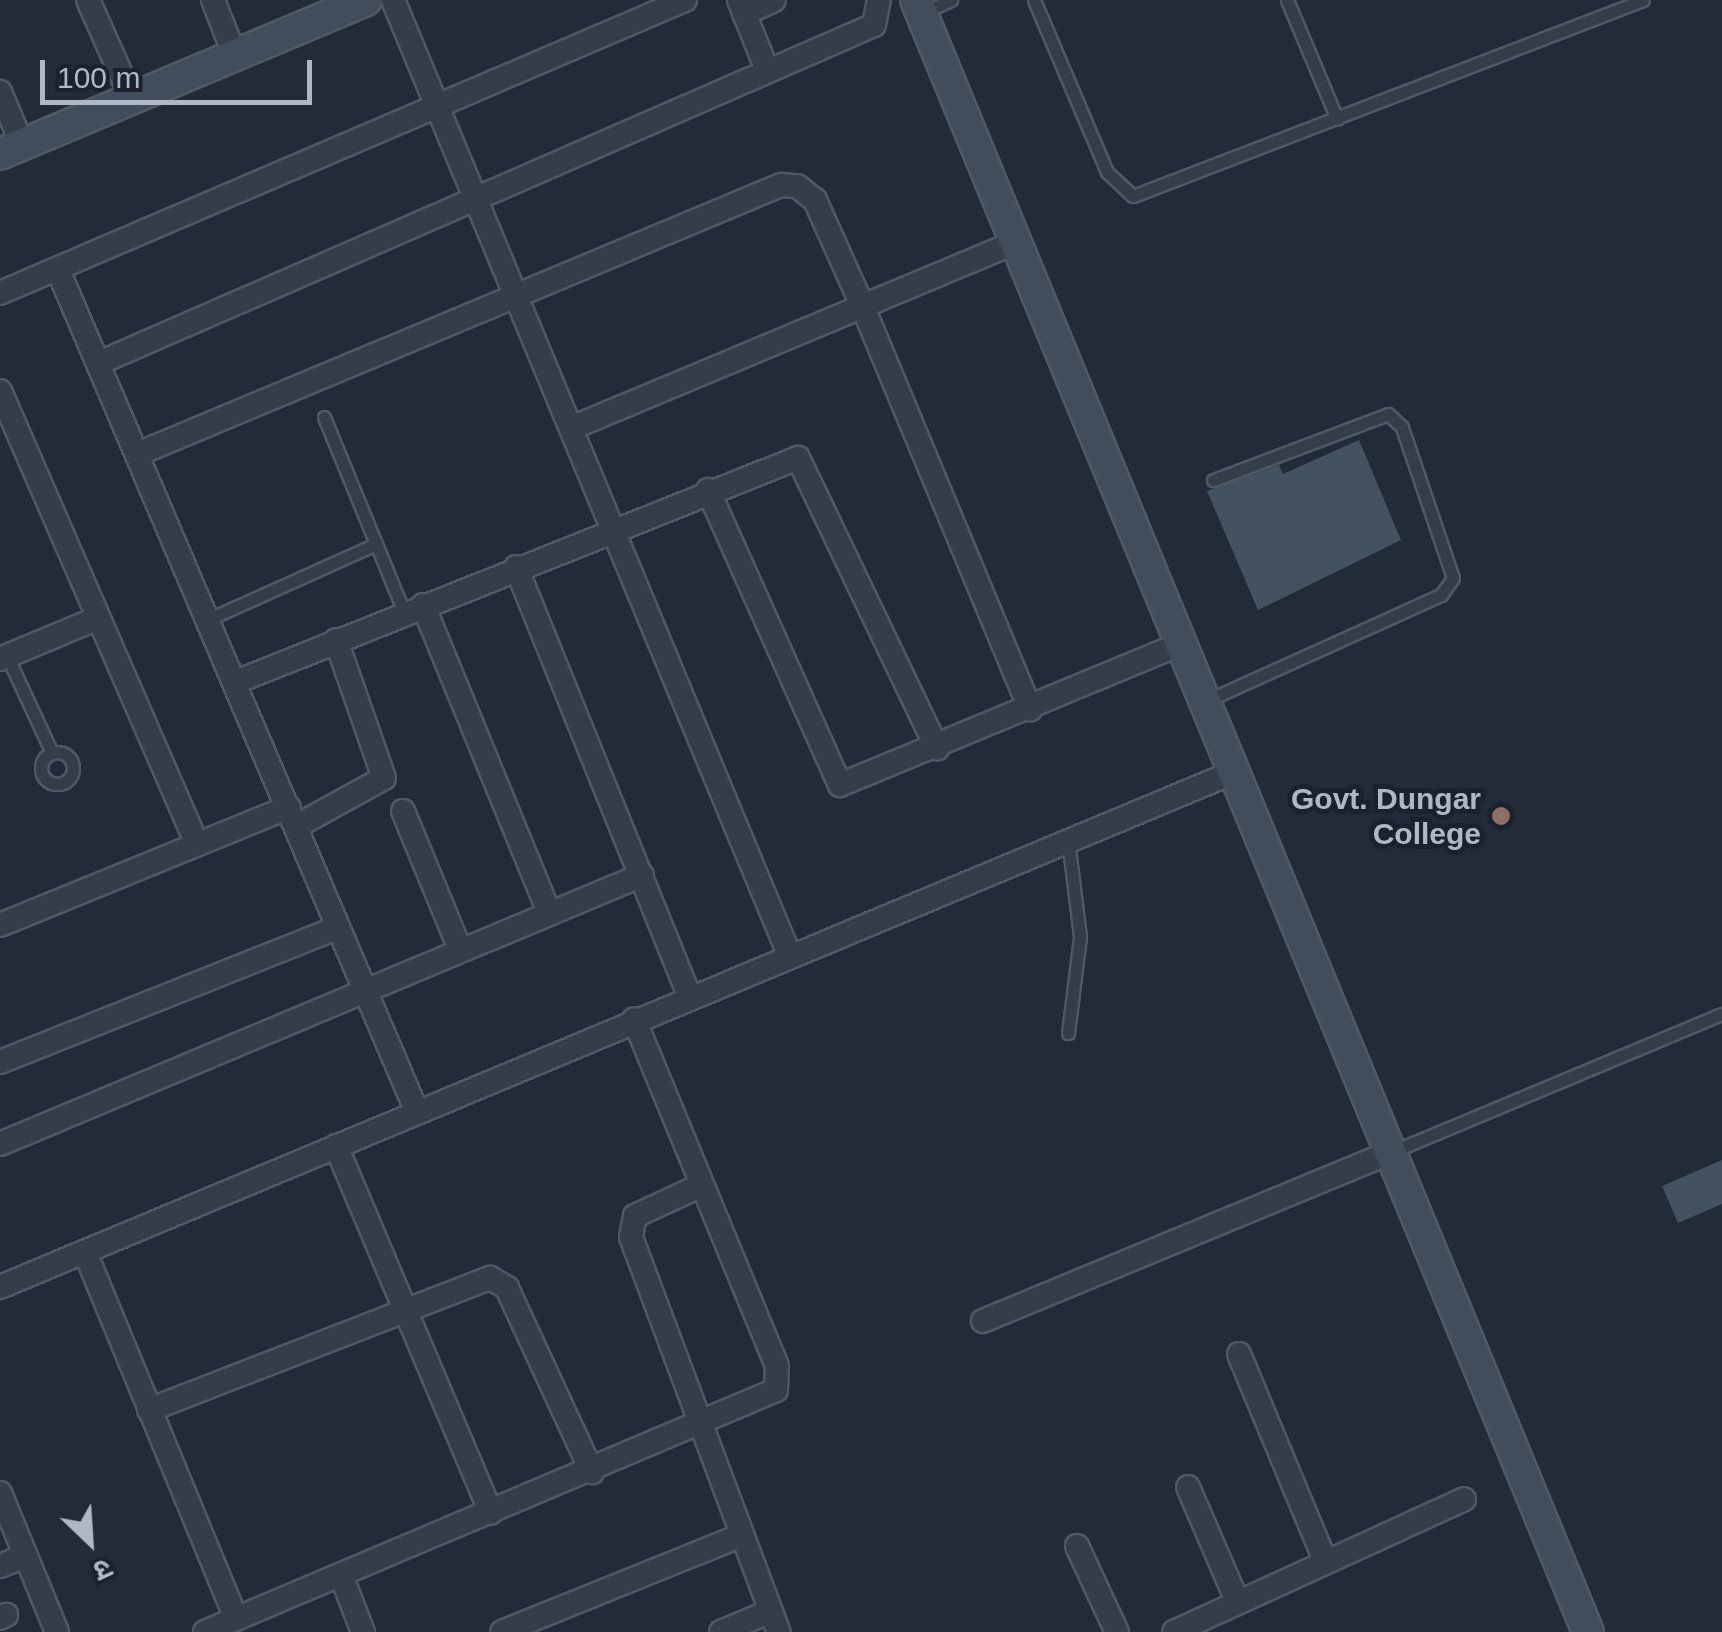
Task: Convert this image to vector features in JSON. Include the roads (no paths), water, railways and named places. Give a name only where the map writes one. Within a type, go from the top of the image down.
[{"type":"street","points":[[88,0],[132,98]]},
{"type":"street","points":[[213,0],[235,56]]},
{"type":"street","points":[[0,92],[11,149],[366,0]]},
{"type":"street","points":[[393,0],[574,427],[789,954]]},
{"type":"street","points":[[0,293],[438,102],[686,0]]},
{"type":"street","points":[[767,70],[741,7],[774,0]]},
{"type":"street","points":[[99,363],[767,70],[881,8],[918,5],[1588,1632]]},
{"type":"street","points":[[140,454],[780,185],[815,200],[1030,709]]},
{"type":"street","points":[[574,427],[1016,242]]},
{"type":"street","points":[[58,270],[140,454],[293,816],[336,928],[417,1112]]},
{"type":"street","points":[[0,391],[196,842]]},
{"type":"street","points":[[236,682],[790,458],[804,462],[937,748]]},
{"type":"street","points":[[708,490],[833,782],[848,785],[1181,644]]},
{"type":"street","points":[[516,567],[689,995]]},
{"type":"street","points":[[413,609],[548,910]]},
{"type":"street","points":[[2,651],[98,618]]},
{"type":"street","points":[[1,922],[196,842],[293,816],[384,778],[336,640]]},
{"type":"street","points":[[0,1288],[689,995],[1232,773]]},
{"type":"street","points":[[403,810],[459,946]]},
{"type":"street","points":[[0,1144],[459,946],[642,876]]},
{"type":"street","points":[[3,1052],[336,928]]},
{"type":"street","points":[[205,1632],[769,1398],[779,1379],[634,1019]]},
{"type":"street","points":[[336,1146],[406,1303],[491,1513]]},
{"type":"street","points":[[983,1321],[1389,1153]]},
{"type":"street","points":[[702,1185],[644,1210],[631,1228],[700,1426],[775,1621],[721,1632]]},
{"type":"street","points":[[85,1252],[236,1619]]},
{"type":"street","points":[[150,1410],[406,1303],[471,1281],[500,1282],[592,1472]]},
{"type":"street","points":[[1240,1354],[1326,1563]]},
{"type":"street","points":[[1188,1487],[1238,1603]]},
{"type":"street","points":[[0,1493],[58,1632]]},
{"type":"street","points":[[1174,1632],[1464,1499]]},
{"type":"street","points":[[502,1632],[742,1535]]},
{"type":"street","points":[[1077,1546],[1117,1632]]},
{"type":"street","points":[[0,1566],[25,1556]]},
{"type":"street","points":[[341,1576],[363,1632]]},
{"type":"lane","points":[[918,5],[951,0]]},
{"type":"lane","points":[[1034,0],[1122,192],[1146,194],[1644,0]]},
{"type":"lane","points":[[1287,0],[1337,119]]},
{"type":"lane","points":[[1206,701],[1441,594],[1453,578],[1402,427],[1388,414],[1213,480]]},
{"type":"lane","points":[[324,417],[376,544],[413,609]]},
{"type":"lane","points":[[209,619],[376,544]]},
{"type":"lane","points":[[2,651],[52,753]]},
{"type":"lane","points":[[1068,840],[1080,936],[1068,1033]]},
{"type":"lane","points":[[1389,1153],[1722,1014]]},
{"type":"place","name":"Govt. Dungar College","points":[[1501,816]]}]
